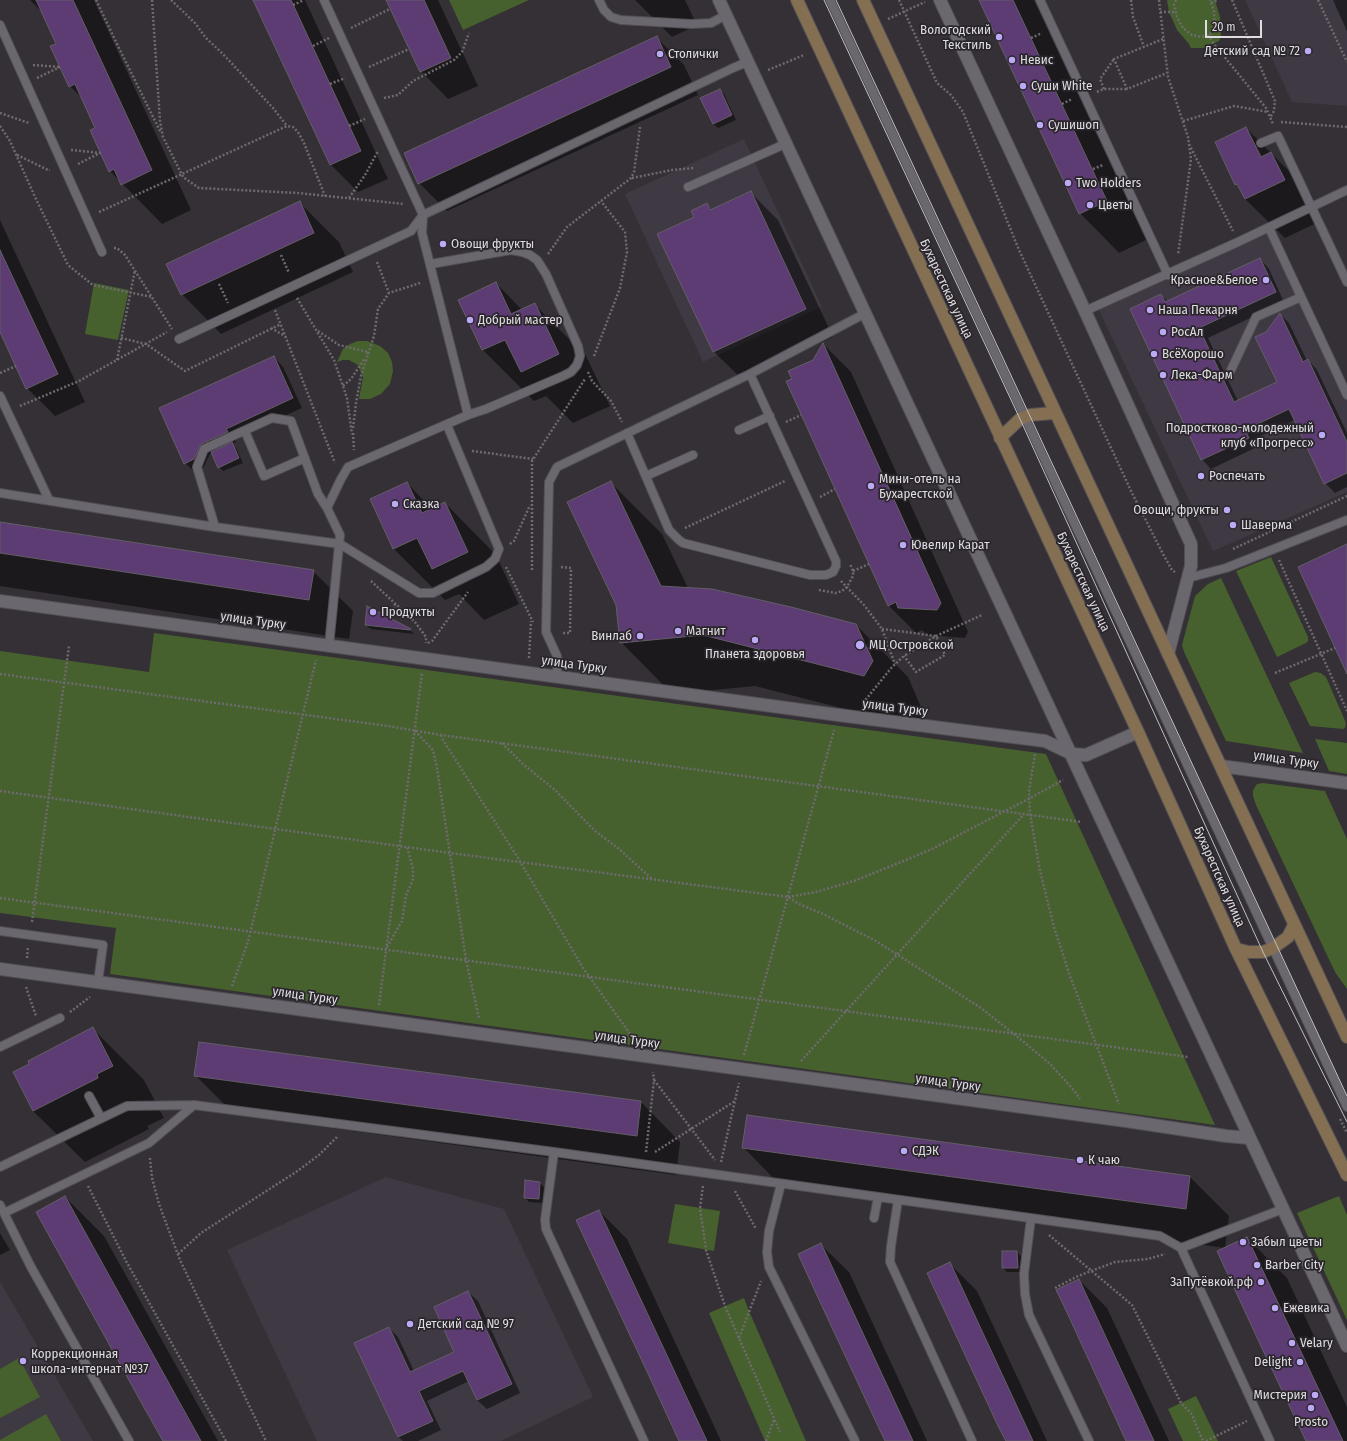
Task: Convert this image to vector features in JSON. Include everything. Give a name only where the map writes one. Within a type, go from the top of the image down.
[{"type":"main road","name":"Бухарестская улица","points":[[797,0],[1138,732],[1236,948],[1347,1176]]},
{"type":"main road","points":[[863,0],[1054,413],[1347,1037]]},
{"type":"main road","points":[[1000,438],[1020,419],[1030,415],[1054,413]]},
{"type":"main road","points":[[1236,948],[1249,952],[1263,952],[1273,948],[1288,937],[1294,925]]},
{"type":"street","points":[[719,0],[864,314],[1072,754],[1249,1138],[1347,1346]]},
{"type":"street","points":[[933,1],[1085,311],[1191,544],[1192,557],[1188,578],[1168,654]]},
{"type":"street","name":"улица Турку","points":[[0,601],[838,715],[1037,740],[1072,754],[1086,755],[1138,732]]},
{"type":"street","name":"улица Турку","points":[[1221,766],[1347,783]]},
{"type":"street","name":"улица Турку","points":[[0,969],[1249,1138]]},
{"type":"lane","points":[[324,0],[423,215],[422,233],[468,415]]},
{"type":"lane","points":[[599,0],[604,10],[611,17],[621,20],[691,24],[711,23],[726,15]]},
{"type":"lane","points":[[830,0],[1347,1107]]},
{"type":"lane","points":[[1040,0],[1168,275]]},
{"type":"lane","points":[[0,25],[102,252]]},
{"type":"lane","points":[[179,339],[270,298],[290,287],[411,231],[423,215],[747,62]]},
{"type":"lane","points":[[1261,144],[1278,136],[1347,282]]},
{"type":"lane","points":[[688,187],[785,144]]},
{"type":"lane","points":[[1085,311],[1168,275],[1347,190]]},
{"type":"lane","points":[[1269,228],[1347,395]]},
{"type":"lane","points":[[327,508],[348,467],[571,372],[578,365],[580,356],[578,346],[546,274],[536,260],[530,255],[511,250],[430,264]]},
{"type":"lane","points":[[1232,370],[1256,317],[1301,296]]},
{"type":"lane","points":[[556,677],[558,662],[557,656],[546,632],[549,482],[557,466],[626,430],[750,374],[864,314]]},
{"type":"lane","points":[[626,430],[669,530],[679,540],[684,543],[810,575],[826,576],[833,572],[836,566],[836,561],[750,374]]},
{"type":"lane","points":[[0,396],[49,500]]},
{"type":"lane","points":[[739,430],[770,416]]},
{"type":"lane","points":[[215,527],[197,467],[204,449],[272,418],[291,422],[318,494],[327,508],[340,535],[340,544],[324,645]]},
{"type":"lane","points":[[0,493],[215,527],[340,544],[419,592],[433,593],[486,567],[495,560],[499,549],[447,425]]},
{"type":"lane","points":[[245,431],[264,476],[305,458]]},
{"type":"lane","points":[[646,476],[693,456]]},
{"type":"lane","points":[[1188,578],[1226,568],[1347,520]]},
{"type":"lane","points":[[0,931],[103,945],[98,982]]},
{"type":"lane","points":[[0,1047],[60,1018]]},
{"type":"lane","points":[[89,1096],[101,1118]]},
{"type":"lane","points":[[4,1213],[149,1143],[194,1105]]},
{"type":"lane","points":[[0,1167],[127,1106],[194,1105],[554,1152],[645,1162],[781,1184],[1160,1236],[1181,1248],[1270,1441]]},
{"type":"lane","points":[[554,1152],[545,1220],[546,1229],[644,1441]]},
{"type":"lane","points":[[781,1184],[767,1242],[769,1267],[855,1441]]},
{"type":"lane","points":[[874,1218],[878,1197]]},
{"type":"lane","points":[[898,1200],[890,1262],[972,1441]]},
{"type":"lane","points":[[0,1205],[29,1262],[129,1441]]},
{"type":"lane","points":[[1181,1248],[1283,1209]]},
{"type":"lane","points":[[1032,1218],[1024,1274],[1025,1294],[1029,1314],[1089,1441]]},
{"type":"path","points":[[96,0],[181,174],[199,188],[298,193],[419,206]]},
{"type":"path","points":[[152,0],[162,137]]},
{"type":"path","points":[[171,0],[195,23],[206,38],[223,54],[273,108],[287,126]]},
{"type":"path","points":[[293,5],[304,0]]},
{"type":"path","points":[[899,0],[937,83],[951,95],[963,112],[1019,250],[1132,493],[1169,565],[1172,570],[1177,572]]},
{"type":"path","points":[[1131,0],[1133,17],[1144,47]]},
{"type":"path","points":[[1159,0],[1168,72],[1189,142],[1191,159],[1178,260],[1168,275]]},
{"type":"path","points":[[1176,0],[1174,5],[1183,28],[1192,35],[1202,37],[1212,33],[1215,25],[1211,2],[1218,0]]},
{"type":"path","points":[[1232,0],[1275,101],[1274,111],[1270,118]]},
{"type":"path","points":[[1318,0],[1347,62]]},
{"type":"path","points":[[888,18],[933,1]]},
{"type":"path","points":[[339,33],[390,9]]},
{"type":"path","points":[[1160,12],[1176,12]]},
{"type":"path","points":[[371,101],[398,95],[413,81],[454,60],[462,52],[469,33]]},
{"type":"path","points":[[1183,121],[1234,106],[1268,112],[1208,35]]},
{"type":"path","points":[[1104,89],[1100,79],[1114,59],[1163,39]]},
{"type":"path","points":[[357,72],[409,49]]},
{"type":"path","points":[[776,67],[804,55]]},
{"type":"path","points":[[1114,59],[1126,89]]},
{"type":"path","points":[[18,64],[60,67],[26,83]]},
{"type":"path","points":[[1086,98],[1104,89],[1126,89],[1168,72]]},
{"type":"path","points":[[0,113],[46,128]]},
{"type":"path","points":[[546,257],[567,227],[631,178],[634,172],[640,123]]},
{"type":"path","points":[[1273,123],[1300,123],[1347,127]]},
{"type":"path","points":[[0,126],[10,141],[68,265],[92,285],[152,297]]},
{"type":"path","points":[[87,217],[287,126],[293,127],[298,132],[326,196]]},
{"type":"path","points":[[349,198],[365,175],[386,135]]},
{"type":"path","points":[[1189,142],[1238,242]]},
{"type":"path","points":[[16,155],[48,170],[65,169],[101,153],[56,149]]},
{"type":"path","points":[[631,178],[672,170],[694,168],[701,169]]},
{"type":"path","points":[[592,362],[620,288],[627,252],[625,232],[601,201]]},
{"type":"path","points":[[102,252],[117,248],[125,254],[179,339]]},
{"type":"path","points":[[372,250],[389,293]]},
{"type":"path","points":[[281,255],[290,274],[290,287],[334,360],[343,386],[349,411],[355,464]]},
{"type":"path","points":[[116,360],[135,270]]},
{"type":"path","points":[[352,434],[361,376],[374,336],[378,310],[389,293],[434,279]]},
{"type":"path","points":[[219,284],[228,303]]},
{"type":"path","points":[[270,298],[341,479]]},
{"type":"path","points":[[121,338],[146,344],[185,371],[281,324]]},
{"type":"path","points":[[271,328],[286,337]]},
{"type":"path","points":[[316,330],[339,345],[368,352]]},
{"type":"path","points":[[7,412],[63,388],[167,332]]},
{"type":"path","points":[[343,386],[351,379],[368,352]]},
{"type":"path","points":[[0,373],[16,366]]},
{"type":"path","points":[[533,573],[531,465],[533,459],[581,386],[590,368]]},
{"type":"path","points":[[589,374],[592,381],[613,405],[626,430]]},
{"type":"path","points":[[785,422],[801,415]]},
{"type":"path","points":[[782,416],[788,429]]},
{"type":"path","points":[[468,451],[533,459]]},
{"type":"path","points":[[682,529],[790,479]]},
{"type":"path","points":[[817,490],[823,504]]},
{"type":"path","points":[[820,497],[835,490]]},
{"type":"path","points":[[1227,552],[1347,496]]},
{"type":"path","points":[[509,544],[514,541],[531,502]]},
{"type":"path","points":[[1274,549],[1347,711]]},
{"type":"path","points":[[814,588],[836,593],[847,587],[851,582],[853,571],[849,560]]},
{"type":"path","points":[[853,571],[869,564]]},
{"type":"path","points":[[506,565],[534,624]]},
{"type":"path","points":[[557,567],[571,568],[570,633],[558,633],[558,636]]},
{"type":"path","points":[[833,572],[864,605],[882,629],[895,664]]},
{"type":"path","points":[[368,578],[415,622],[426,637],[426,645]]},
{"type":"path","points":[[432,641],[472,586]]},
{"type":"path","points":[[391,618],[395,604]]},
{"type":"path","points":[[529,658],[532,612]]},
{"type":"path","points":[[863,704],[895,664],[904,656],[936,636],[982,615]]},
{"type":"path","points":[[882,629],[936,636]]},
{"type":"path","points":[[904,656],[916,672],[945,656],[936,636]]},
{"type":"path","points":[[227,1000],[250,932],[303,715],[324,645]]},
{"type":"path","points":[[26,959],[69,646]]},
{"type":"path","points":[[1275,673],[1335,648]]},
{"type":"path","points":[[378,1011],[423,670]]},
{"type":"path","points":[[0,674],[1082,822]]},
{"type":"path","points":[[654,1080],[720,1167],[739,1086],[740,1069],[838,715]]},
{"type":"path","points":[[415,730],[433,750],[466,960],[483,1034]]},
{"type":"path","points":[[441,735],[589,976],[637,1043],[654,1074],[645,1162]]},
{"type":"path","points":[[1037,740],[1029,798],[1030,814],[1040,871],[1054,927],[1070,976],[1126,1121]]},
{"type":"path","points":[[502,743],[524,765],[559,794],[595,831],[618,848],[652,879]]},
{"type":"path","points":[[0,792],[788,897],[832,888],[882,870],[932,849],[1063,780]]},
{"type":"path","points":[[788,1076],[1024,813]]},
{"type":"path","points":[[386,950],[402,921],[406,896],[413,879],[413,869],[407,847]]},
{"type":"path","points":[[788,897],[799,904],[848,926],[898,954],[981,1008],[1036,1052],[1060,1075],[1072,1088],[1091,1117]]},
{"type":"path","points":[[0,898],[760,1000],[847,1010],[1188,1057]]},
{"type":"path","points":[[26,989],[40,1028]]},
{"type":"path","points":[[60,1018],[76,1009],[90,997]]},
{"type":"path","points":[[645,1162],[735,1101]]},
{"type":"path","points":[[1339,1116],[1347,1133]]},
{"type":"path","points":[[178,1254],[201,1233],[296,1172],[319,1155],[335,1140],[346,1125]]},
{"type":"path","points":[[149,1143],[152,1178],[159,1204],[178,1254],[266,1441]]},
{"type":"path","points":[[706,1173],[700,1208],[706,1250],[724,1306],[780,1432]]},
{"type":"path","points":[[83,1175],[130,1267],[226,1441]]},
{"type":"path","points":[[727,1176],[754,1225],[758,1236],[767,1242]]},
{"type":"path","points":[[1046,1232],[1129,1302],[1136,1310],[1181,1403],[1191,1413],[1204,1441],[1244,1422]]},
{"type":"path","points":[[1055,1288],[1114,1262],[1148,1259],[1170,1252]]},
{"type":"path","points":[[739,1338],[761,1279],[769,1267]]},
{"type":"path","points":[[766,1441],[774,1419]]},
{"type":"shaded area","name":"Детский сад № 72","points":[[1245,0],[1347,0],[1347,106],[1292,102]]},
{"type":"shaded area","points":[[744,139],[822,307],[703,362],[625,194]]},
{"type":"shaded area","points":[[1266,229],[1347,399],[1347,492],[1213,551],[1097,306]]},
{"type":"shaded area","name":"Детский сад № 97","points":[[386,1177],[504,1209],[593,1397],[501,1441],[317,1441],[227,1250]]},
{"type":"shaded area","name":"Коррекционная школа-интернат №37","points":[[0,1282],[93,1441],[0,1441]]},
{"type":"green space","points":[[449,0],[529,0],[463,30]]},
{"type":"green space","points":[[1167,0],[1215,0],[1221,26],[1221,36],[1219,41],[1204,48],[1191,48],[1177,30],[1169,12]]},
{"type":"green space","points":[[94,283],[129,290],[118,340],[85,334]]},
{"type":"green space","points":[[358,341],[367,341],[380,346],[388,353],[392,362],[393,371],[390,384],[381,394],[370,399],[359,399],[363,377],[358,365],[349,360],[337,362],[343,349]]},
{"type":"green space","points":[[1271,557],[1308,637],[1308,641],[1306,643],[1277,657],[1236,571]]},
{"type":"green space","points":[[1221,578],[1303,753],[1226,741],[1184,652],[1182,645],[1195,596],[1208,584]]},
{"type":"green space","points":[[154,633],[1046,754],[1215,1125],[110,974],[116,928],[0,913],[0,651],[149,672]]},
{"type":"green space","points":[[1315,672],[1321,673],[1326,677],[1346,723],[1345,728],[1310,726],[1289,683]]},
{"type":"green space","points":[[1315,739],[1347,743],[1347,774],[1329,771]]},
{"type":"green space","points":[[1263,783],[1325,791],[1347,839],[1347,989],[1335,972],[1256,805],[1253,790],[1257,784]]},
{"type":"green space","points":[[1339,1196],[1347,1215],[1347,1320],[1297,1213]]},
{"type":"green space","points":[[675,1204],[720,1211],[714,1251],[668,1243]]},
{"type":"green space","points":[[744,1298],[806,1441],[765,1441],[709,1313]]},
{"type":"green space","points":[[19,1358],[40,1397],[0,1418],[0,1369]]},
{"type":"green space","points":[[1196,1396],[1218,1441],[1183,1441],[1168,1409]]},
{"type":"green space","points":[[46,1414],[61,1441],[0,1441],[0,1440]]},
{"type":"building","points":[[36,0],[73,0],[152,170],[121,185],[114,169],[109,172],[90,130],[95,128],[75,84],[69,87],[50,46],[56,44]]},
{"type":"building","points":[[253,0],[291,0],[361,151],[330,165]]},
{"type":"building","points":[[386,0],[424,0],[451,58],[420,72]]},
{"type":"building","points":[[979,0],[1013,0],[1107,201],[1079,214]]},
{"type":"building","points":[[657,36],[671,67],[418,184],[404,153]]},
{"type":"building","points":[[720,89],[732,115],[713,124],[700,98]]},
{"type":"building","points":[[1246,127],[1261,157],[1271,152],[1285,180],[1245,199],[1237,184],[1235,185],[1215,142]]},
{"type":"building","points":[[751,191],[806,309],[713,352],[657,234],[694,217],[691,211],[707,203],[710,210]]},
{"type":"building","points":[[300,201],[314,233],[181,295],[166,264]]},
{"type":"building","points":[[0,250],[58,374],[26,389],[0,332]]},
{"type":"building","points":[[1260,258],[1276,292],[1199,328],[1234,402],[1277,382],[1255,337],[1266,332],[1280,313],[1303,362],[1308,359],[1347,442],[1347,473],[1324,484],[1289,409],[1245,430],[1249,438],[1201,460],[1130,309],[1161,294],[1165,302]]},
{"type":"building","points":[[496,282],[511,314],[535,303],[559,354],[521,372],[505,340],[482,350],[458,300]]},
{"type":"building","points":[[823,343],[941,603],[937,610],[898,608],[896,602],[888,606],[786,381],[792,379],[788,371],[813,360]]},
{"type":"building","points":[[274,356],[293,398],[226,429],[228,432],[201,444],[194,459],[184,464],[159,408]]},
{"type":"building","points":[[232,442],[239,458],[218,468],[211,452]]},
{"type":"building","points":[[611,481],[661,586],[712,589],[856,624],[873,661],[864,676],[703,635],[620,643],[616,605],[567,502]]},
{"type":"building","points":[[407,482],[422,513],[445,502],[468,552],[432,569],[417,538],[393,549],[370,499]]},
{"type":"building","points":[[0,522],[314,570],[309,600],[0,553]]},
{"type":"building","points":[[1347,544],[1347,674],[1298,567]]},
{"type":"building","name":"Продукты","points":[[367,606],[411,629],[365,625]]},
{"type":"building","points":[[93,1027],[113,1066],[97,1074],[98,1078],[33,1111],[13,1072],[29,1064],[28,1061]]},
{"type":"building","points":[[199,1042],[641,1101],[637,1136],[194,1076]]},
{"type":"building","points":[[747,1115],[1190,1176],[1186,1209],[742,1148]]},
{"type":"building","points":[[525,1180],[540,1182],[539,1199],[524,1198]]},
{"type":"building","points":[[65,1196],[201,1441],[163,1441],[146,1411],[36,1212]]},
{"type":"building","points":[[599,1210],[707,1441],[679,1441],[576,1220]]},
{"type":"building","points":[[1247,1237],[1343,1441],[1306,1441],[1260,1344],[1217,1251]]},
{"type":"building","points":[[821,1243],[913,1441],[885,1441],[821,1304],[798,1254]]},
{"type":"building","points":[[1002,1251],[1017,1251],[1018,1268],[1002,1268]]},
{"type":"building","points":[[950,1262],[1033,1441],[1006,1441],[927,1273]]},
{"type":"building","points":[[1079,1279],[1154,1441],[1126,1441],[1056,1290]]},
{"type":"building","points":[[468,1291],[512,1384],[477,1400],[463,1371],[419,1391],[433,1421],[398,1437],[354,1343],[389,1327],[410,1372],[454,1352],[434,1307]]},
{"type":"tram line","points":[[824,0],[1020,419],[1263,952],[1347,1122]]},
{"type":"tram line","points":[[836,0],[1347,1096]]},
{"type":"place","name":"Вологодский Текстиль","points":[[999,37]]},
{"type":"place","name":"Детский сад № 72","points":[[1308,51]]},
{"type":"place","name":"Столички","points":[[660,54]]},
{"type":"place","name":"Невис","points":[[1012,60]]},
{"type":"place","name":"Суши White","points":[[1023,86]]},
{"type":"place","name":"Сушишоп","points":[[1040,125]]},
{"type":"place","name":"Two Holders","points":[[1068,183]]},
{"type":"place","name":"Цветы","points":[[1090,205]]},
{"type":"place","name":"Овощи фрукты","points":[[443,244]]},
{"type":"place","name":"Красное&Белое","points":[[1266,280]]},
{"type":"place","name":"Наша Пекарня","points":[[1150,310]]},
{"type":"place","name":"Добрый мастер","points":[[470,320]]},
{"type":"place","name":"РосАл","points":[[1163,332]]},
{"type":"place","name":"ВсёХорошо","points":[[1154,354]]},
{"type":"place","name":"Лека-Фарм","points":[[1163,375]]},
{"type":"place","name":"Подростково-молодежный клуб «Прогресс»","points":[[1322,435]]},
{"type":"place","name":"Роспечать","points":[[1201,476]]},
{"type":"place","name":"Мини-отель на Бухарестской","points":[[871,486]]},
{"type":"place","name":"Сказка","points":[[395,504]]},
{"type":"place","name":"Овощи, фрукты","points":[[1227,510]]},
{"type":"place","name":"Шаверма","points":[[1233,525]]},
{"type":"place","name":"Ювелир Карат","points":[[903,545]]},
{"type":"place","name":"Продукты","points":[[373,612]]},
{"type":"place","name":"Магнит","points":[[678,631]]},
{"type":"place","name":"Винлаб","points":[[640,636]]},
{"type":"place","name":"Планета здоровья","points":[[755,640]]},
{"type":"place","name":"МЦ Островской","points":[[860,645]]},
{"type":"place","name":"СДЭК","points":[[904,1151]]},
{"type":"place","name":"К чаю","points":[[1080,1160]]},
{"type":"place","name":"Забыл цветы","points":[[1243,1242]]},
{"type":"place","name":"Barber City","points":[[1257,1265]]},
{"type":"place","name":"ЗаПутёвкой.рф","points":[[1261,1282]]},
{"type":"place","name":"Ежевика","points":[[1275,1308]]},
{"type":"place","name":"Детский сад № 97","points":[[410,1324]]},
{"type":"place","name":"Velary","points":[[1292,1343]]},
{"type":"place","name":"Коррекционная школа-интернат №37","points":[[23,1361]]},
{"type":"place","name":"Delight","points":[[1300,1362]]},
{"type":"place","name":"Мистерия","points":[[1315,1395]]},
{"type":"place","name":"Prosto","points":[[1311,1408]]}]
